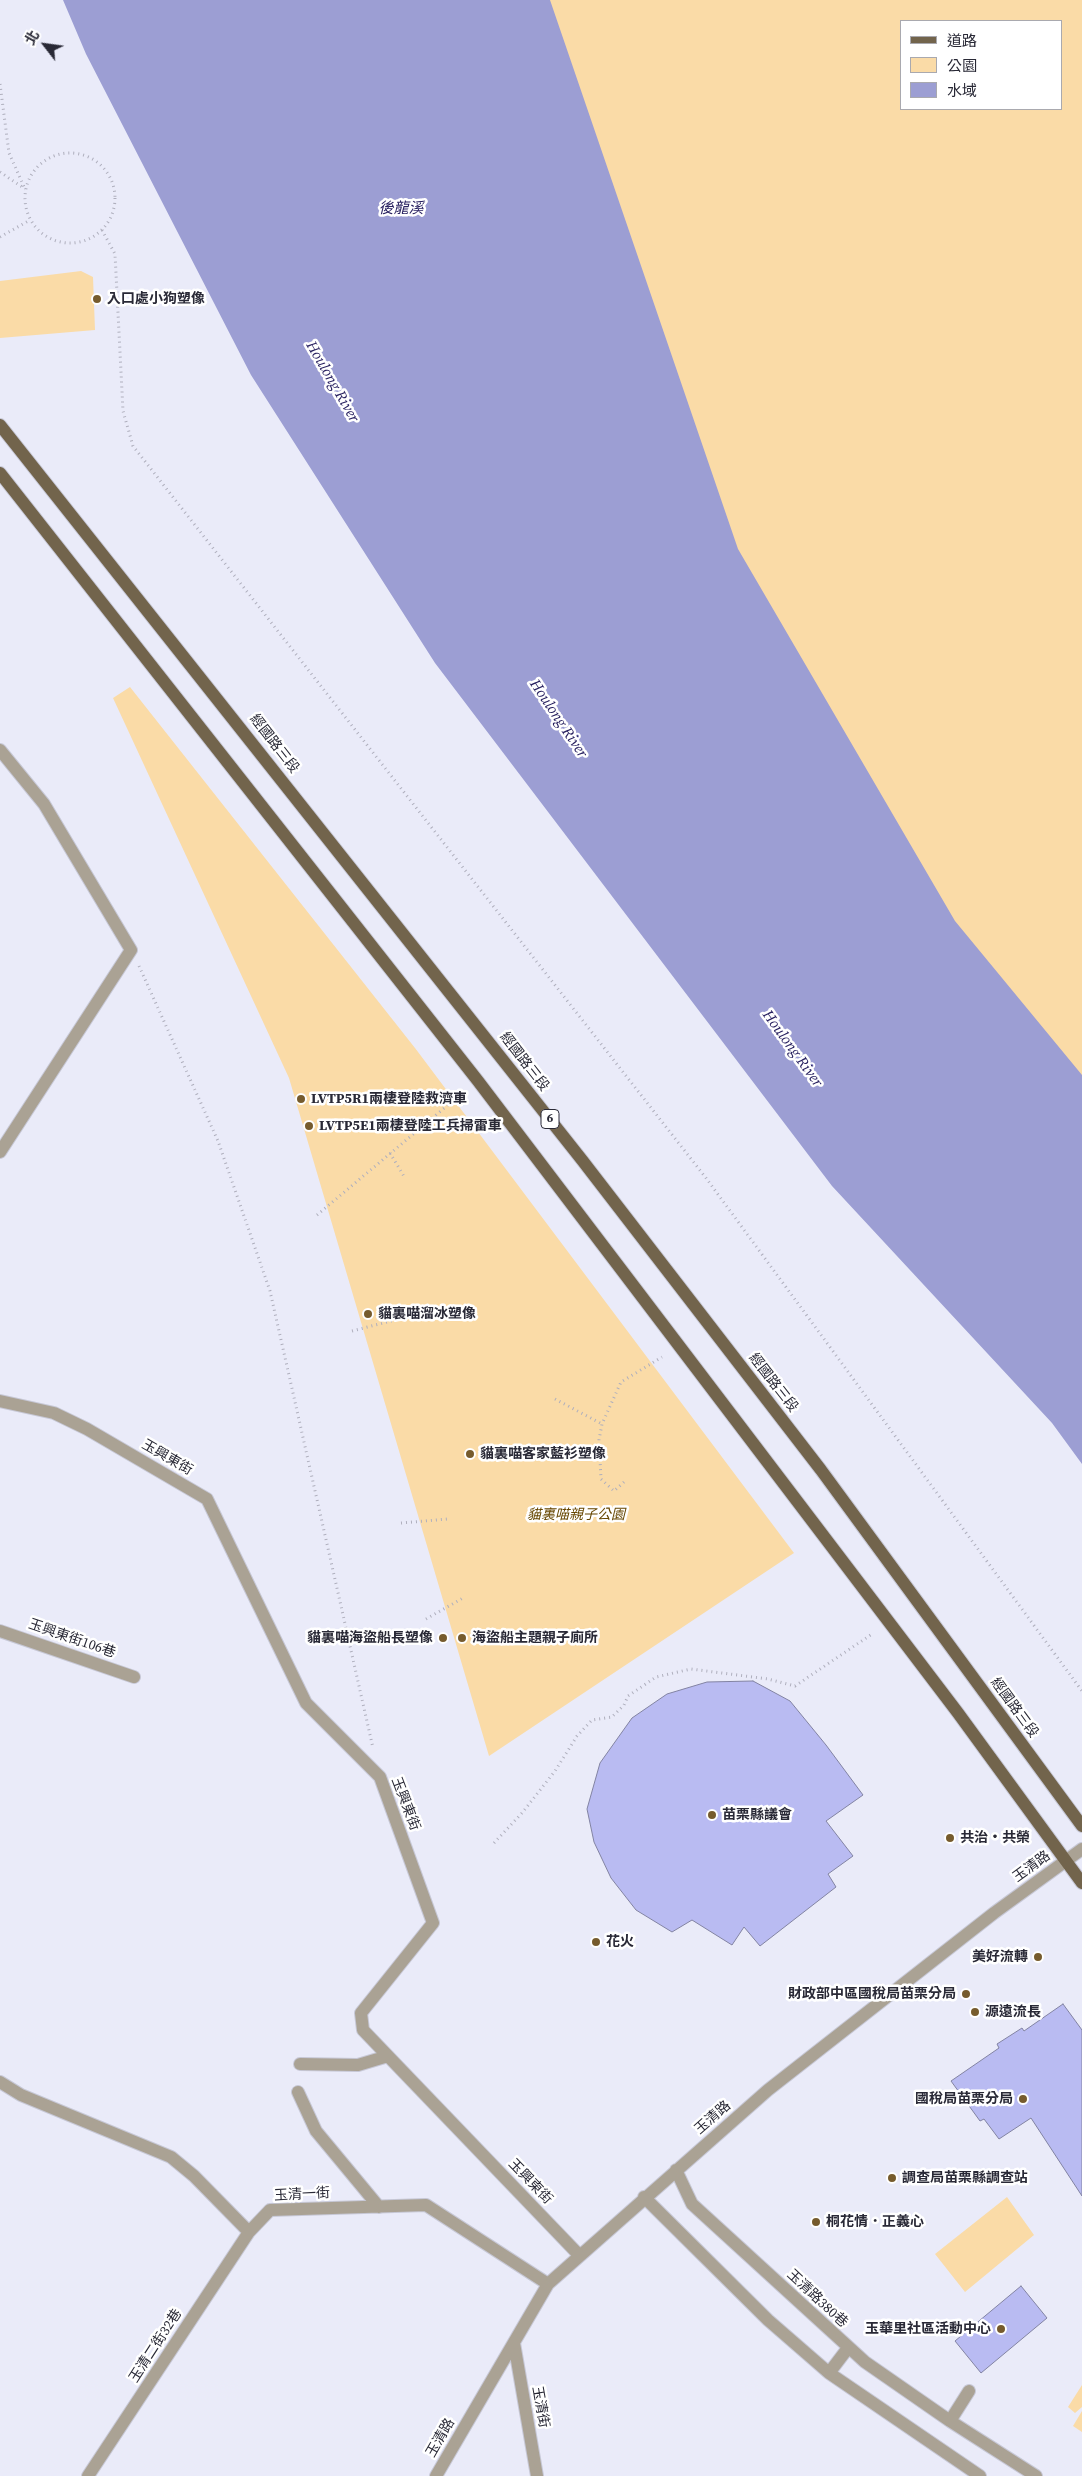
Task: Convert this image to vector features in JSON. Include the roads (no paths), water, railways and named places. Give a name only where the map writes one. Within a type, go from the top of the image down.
[{"type":"main road","name":"經國路三段","points":[[0,426],[205,682],[636,1230],[821,1470],[1082,1826]]},
{"type":"main road","points":[[0,473],[478,1082],[958,1713],[1082,1884]]},
{"type":"street","points":[[0,750],[44,804],[131,950],[0,1152]]},
{"type":"street","name":"玉興東街","points":[[0,1401],[54,1412],[87,1429],[207,1499],[306,1703],[380,1777],[433,1923],[361,2013],[362,2030],[579,2255]]},
{"type":"street","name":"玉興東街106巷","points":[[0,1630],[134,1677]]},
{"type":"street","name":"玉清路","points":[[436,2476],[548,2284],[644,2197],[768,2090],[994,1913],[1082,1849]]},
{"type":"street","points":[[300,2064],[358,2066],[388,2056]]},
{"type":"street","points":[[0,2082],[21,2095],[171,2157],[194,2176],[249,2232]]},
{"type":"street","points":[[298,2092],[316,2131],[379,2207]]},
{"type":"street","name":"玉清路380巷","points":[[676,2170],[692,2204],[848,2348],[950,2421],[1036,2476]]},
{"type":"street","points":[[644,2197],[768,2320],[829,2372],[980,2476]]},
{"type":"street","name":"玉清一街","points":[[249,2232],[270,2210],[426,2205],[548,2284]]},
{"type":"street","name":"玉清二街32巷","points":[[88,2476],[249,2232]]},
{"type":"street","name":"玉清街","points":[[514,2343],[537,2476]]},
{"type":"street","points":[[829,2372],[848,2348]]},
{"type":"street","points":[[950,2421],[969,2391]]},
{"type":"water","name":"後龍溪","points":[[63,0],[550,0],[738,549],[955,921],[1082,1075],[1082,1464],[1052,1423],[832,1186],[435,663],[251,375],[86,54]]},
{"type":"place","name":"入口處小狗塑像","points":[[97,299]]},
{"type":"place","name":"LVTP5R1兩棲登陸救濟車","points":[[301,1099]]},
{"type":"place","name":"LVTP5E1兩棲登陸工兵掃雷車","points":[[309,1126]]},
{"type":"place","name":"貓裏喵溜冰塑像","points":[[368,1314]]},
{"type":"place","name":"貓裏喵客家藍衫塑像","points":[[470,1454]]},
{"type":"place","name":"貓裏喵海盜船長塑像","points":[[443,1638]]},
{"type":"place","name":"海盜船主題親子廁所","points":[[462,1638]]},
{"type":"place","name":"苗栗縣議會","points":[[712,1815]]},
{"type":"place","name":"共治‧共榮","points":[[950,1838]]},
{"type":"place","name":"花火","points":[[596,1942]]},
{"type":"place","name":"美好流轉","points":[[1038,1957]]},
{"type":"place","name":"財政部中區國稅局苗栗分局","points":[[966,1994]]},
{"type":"place","name":"源遠流長","points":[[975,2012]]},
{"type":"place","name":"國稅局苗栗分局","points":[[1023,2099]]},
{"type":"place","name":"調查局苗栗縣調查站","points":[[892,2178]]},
{"type":"place","name":"桐花情．正義心","points":[[816,2222]]},
{"type":"place","name":"玉華里社區活動中心","points":[[1001,2329]]},
{"type":"water label","name":"Houlong River","points":[[332,382]]},
{"type":"water label","name":"Houlong River","points":[[558,719]]},
{"type":"water label","name":"Houlong River","points":[[792,1049]]},
{"type":"park label","name":"貓裏喵親子公園","points":[[576,1515]]}]
